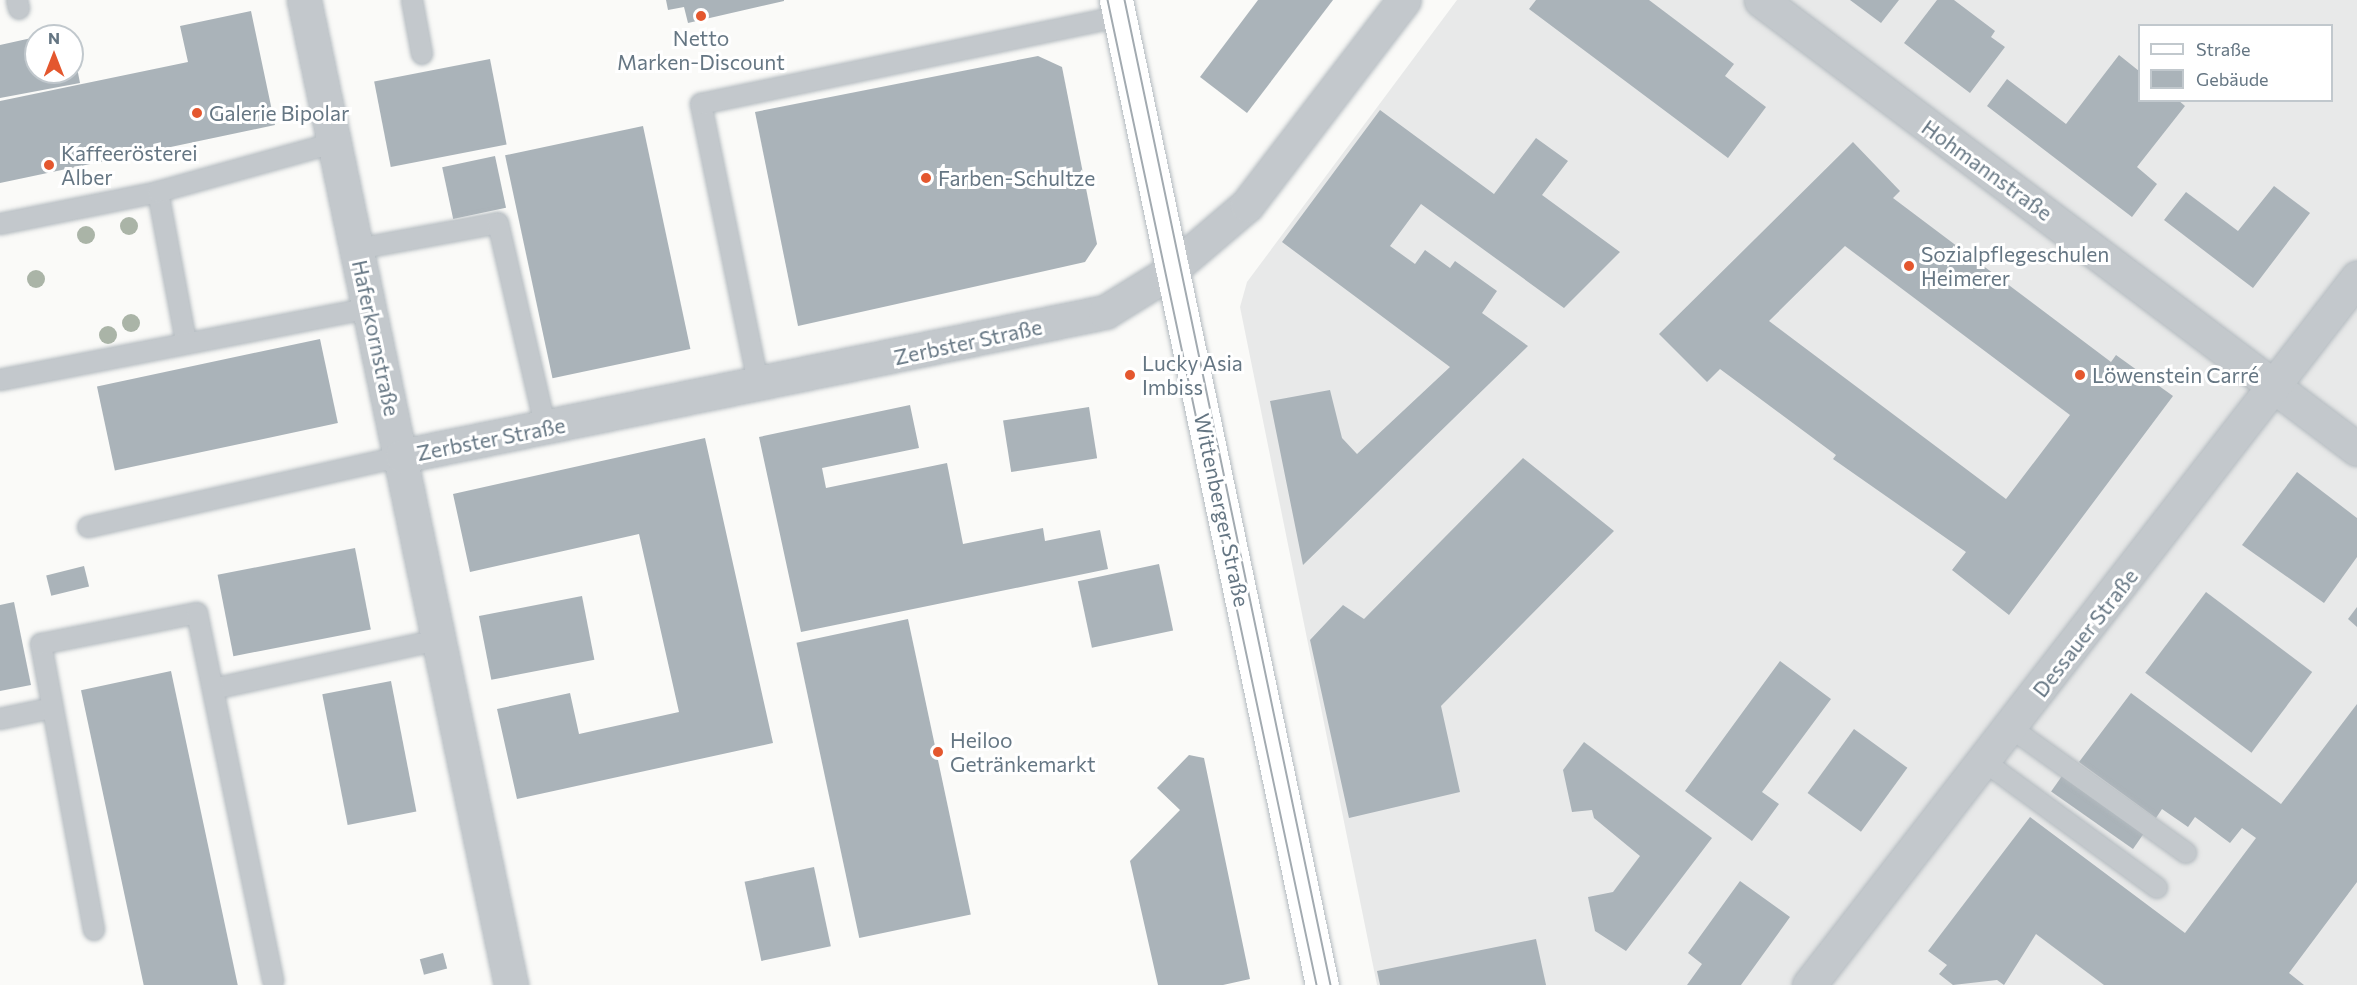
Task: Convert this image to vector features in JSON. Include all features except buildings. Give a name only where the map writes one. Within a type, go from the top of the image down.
[{"type":"main road","name":"Wittenberger Straße","points":[[1118,8],[1322,985]]},
{"type":"street","name":"Haferkornstraße","points":[[303,0],[402,456],[438,640],[511,985]]},
{"type":"street","name":"Zerbster Straße","points":[[402,456],[759,387],[1105,312],[1172,269],[1246,205],[1404,0]]},
{"type":"street","name":"Hohmannstraße","points":[[1761,0],[2357,449]]},
{"type":"street","name":"Dessauer Straße","points":[[1809,985],[1985,762],[2357,278]]},
{"type":"lane","points":[[412,0],[422,54]]},
{"type":"lane","points":[[759,387],[701,104],[1118,8]]},
{"type":"lane","points":[[0,224],[158,192],[334,143]]},
{"type":"lane","points":[[158,192],[186,340]]},
{"type":"lane","points":[[357,249],[498,223],[546,429]]},
{"type":"lane","points":[[0,380],[186,340],[370,308]]},
{"type":"lane","points":[[88,527],[402,456]]},
{"type":"lane","points":[[94,930],[41,644],[197,613],[273,981]]},
{"type":"lane","points":[[213,689],[438,640]]},
{"type":"lane","points":[[0,719],[52,708]]},
{"type":"lane","points":[[2011,728],[2186,853]]},
{"type":"lane","points":[[1985,762],[2157,888]]},
{"type":"shaded area","points":[[1457,0],[2357,0],[2357,985],[1377,985],[1240,307],[1247,282]]},
{"type":"tram line","points":[[1108,0],[1317,985]]},
{"type":"tram line","points":[[1125,0],[1331,985]]},
{"type":"place","name":"Netto Marken-Discount","points":[[701,16]]},
{"type":"place","name":"Galerie Bipolar","points":[[197,113]]},
{"type":"place","name":"Kaffeerösterei Alber","points":[[49,165]]},
{"type":"place","name":"Farben-Schultze","points":[[926,178]]},
{"type":"place","name":"Sozialpflegeschulen Heimerer","points":[[1909,266]]},
{"type":"place","name":"Lucky Asia Imbiss","points":[[1130,375]]},
{"type":"place","name":"Löwenstein Carré","points":[[2080,375]]},
{"type":"place","name":"Heiloo Getränkemarkt","points":[[938,752]]}]
